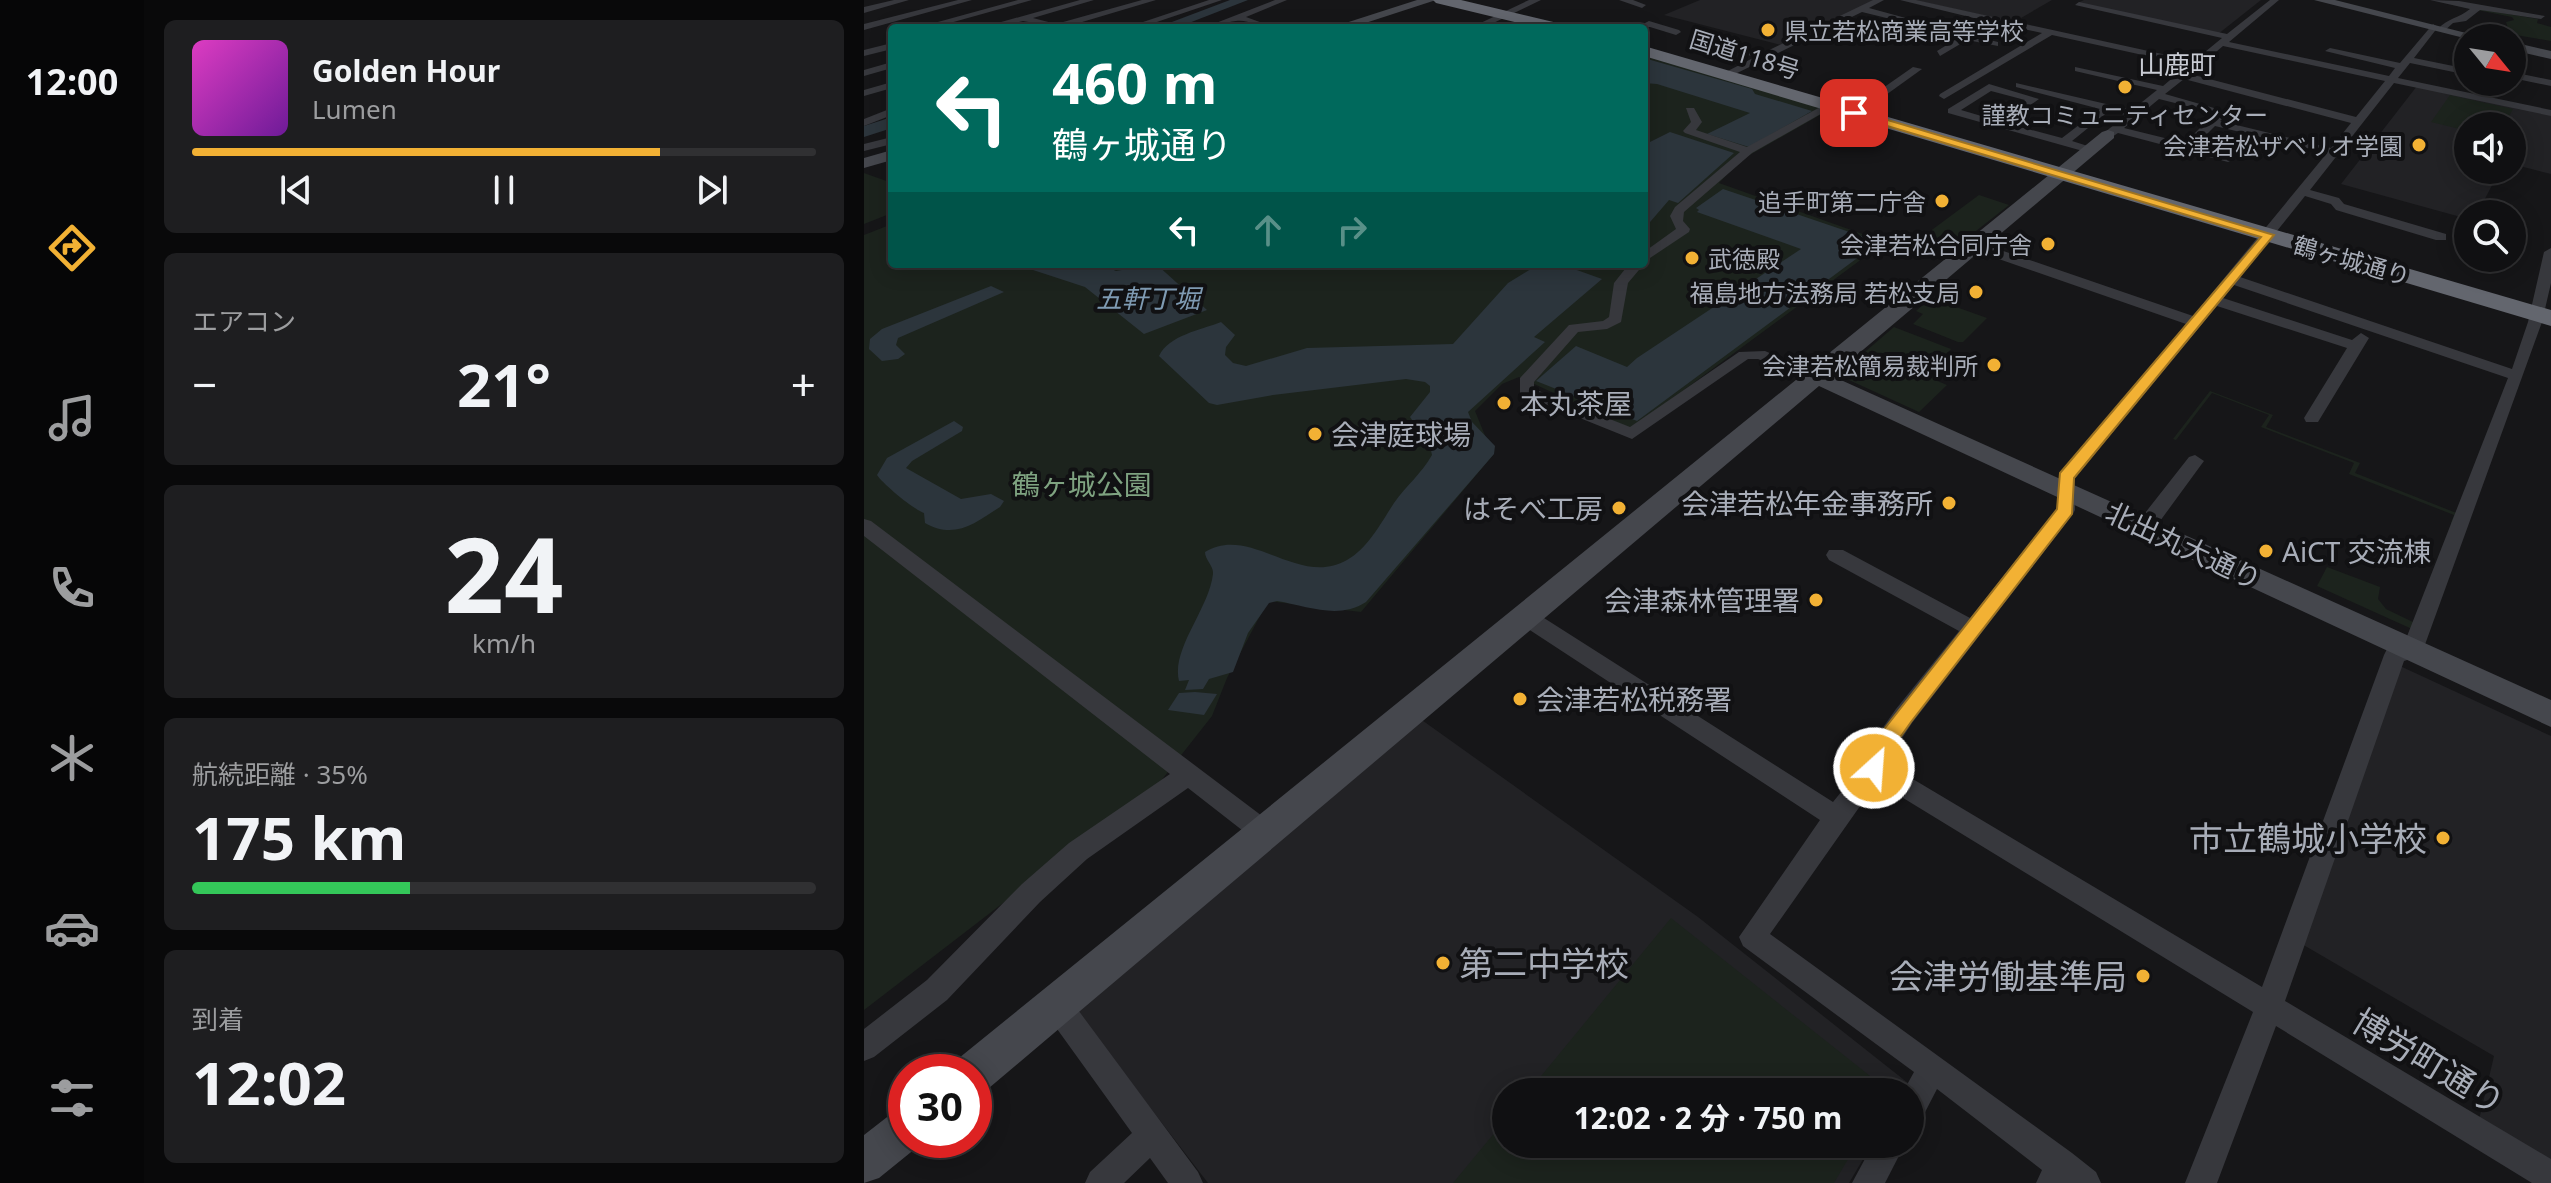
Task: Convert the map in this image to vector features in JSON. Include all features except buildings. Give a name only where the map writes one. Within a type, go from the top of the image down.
[{"type":"highway","points":[[1441,0],[1543,24]]},
{"type":"highway","name":"国道118号","points":[[1648,52],[2062,174]]},
{"type":"highway","name":"鶴ヶ城通り","points":[[2062,174],[2543,316]]},
{"type":"street","points":[[864,10],[905,0]]},
{"type":"street","points":[[928,0],[987,24]]},
{"type":"street","points":[[864,27],[968,0]]},
{"type":"street","points":[[936,24],[1028,0]]},
{"type":"street","points":[[1004,24],[1090,0]]},
{"type":"street","points":[[1067,24],[1152,0]]},
{"type":"street","points":[[1142,24],[1214,0]]},
{"type":"street","points":[[1219,24],[1283,0]]},
{"type":"street","points":[[1349,24],[1430,0]]},
{"type":"street","points":[[1484,24],[1537,0]]},
{"type":"street","points":[[1623,0],[1642,5]]},
{"type":"street","points":[[1725,75],[1880,0]]},
{"type":"street","points":[[1904,0],[2195,64]]},
{"type":"street","points":[[992,1058],[2062,174],[2096,133],[2134,114],[2275,0]]},
{"type":"street","points":[[2320,0],[2454,32]]},
{"type":"street","points":[[2434,0],[2541,16]]},
{"type":"street","points":[[2459,4],[2496,12]]},
{"type":"street","points":[[2079,5],[2391,79],[2483,99],[2518,101],[2551,113]]},
{"type":"street","points":[[2066,1177],[1933,1068],[1752,937],[1874,768],[1875,757],[1971,628],[2066,510],[2066,477],[2268,235],[2391,79],[2438,28],[2450,21],[2463,19],[2477,8]]},
{"type":"street","points":[[1861,9],[1919,23],[1892,40]]},
{"type":"street","points":[[1237,17],[1259,24]]},
{"type":"street","points":[[1023,18],[1045,24]]},
{"type":"street","points":[[2132,28],[2144,19]]},
{"type":"street","points":[[1925,55],[1905,66],[1922,70],[1993,20]]},
{"type":"street","points":[[974,24],[982,22]]},
{"type":"street","points":[[1648,24],[1676,32]]},
{"type":"street","points":[[1944,96],[2051,32]]},
{"type":"street","points":[[864,43],[888,36]]},
{"type":"street","points":[[2107,45],[2119,36]]},
{"type":"street","points":[[1965,37],[1995,44]]},
{"type":"street","points":[[1719,44],[1763,56]]},
{"type":"street","points":[[864,53],[888,47]]},
{"type":"street","points":[[2364,48],[2413,56],[2454,68]]},
{"type":"street","points":[[2526,49],[2551,55]]},
{"type":"street","points":[[2330,51],[2413,56]]},
{"type":"street","points":[[867,71],[888,65]]},
{"type":"street","points":[[1854,113],[1917,69]]},
{"type":"street","points":[[2079,69],[2244,118]]},
{"type":"street","points":[[867,71],[888,77]]},
{"type":"street","points":[[2182,75],[2357,121]]},
{"type":"street","points":[[1989,77],[2134,114]]},
{"type":"street","points":[[2526,78],[2550,83]]},
{"type":"street","points":[[864,93],[888,86]]},
{"type":"street","points":[[1997,123],[2034,99],[1989,87],[1952,111],[1997,123],[2096,133],[2187,147],[2228,159]]},
{"type":"street","points":[[1648,255],[1684,229],[1677,222],[1679,210],[1748,151],[1828,107]]},
{"type":"street","points":[[1690,110],[1697,122],[1689,131],[1748,151]]},
{"type":"street","points":[[864,123],[888,113]]},
{"type":"street","points":[[2187,147],[2223,113]]},
{"type":"street","points":[[2213,122],[2339,146]]},
{"type":"street","points":[[2294,129],[2339,146]]},
{"type":"street","points":[[864,148],[888,141]]},
{"type":"street","points":[[864,163],[888,156]]},
{"type":"street","points":[[2306,188],[2336,202],[2340,207],[2444,231]]},
{"type":"street","points":[[1975,246],[2196,322]]},
{"type":"street","points":[[2201,1183],[2269,1007],[2395,655],[2412,650],[2543,316],[2551,252]]},
{"type":"street","points":[[1632,268],[1623,276],[1618,288],[1616,319],[1607,325],[1574,328],[1526,381],[1526,391],[1632,434],[1744,355],[1760,354],[1817,377]]},
{"type":"street","points":[[2231,279],[2517,376]]},
{"type":"street","points":[[2214,300],[2356,346]]},
{"type":"street","points":[[2312,418],[2371,325]]},
{"type":"street","name":"北出丸大通り","points":[[1817,377],[2551,714]]},
{"type":"street","points":[[2145,527],[2195,461]]},
{"type":"street","points":[[864,526],[1265,833]]},
{"type":"street","points":[[1836,555],[1971,628]]},
{"type":"street","points":[[1526,617],[1836,817]]},
{"type":"street","name":"博労町通り","points":[[1874,768],[2551,1177]]},
{"type":"street","points":[[864,1047],[937,990],[1031,893],[1078,851],[1188,774]]},
{"type":"street","points":[[1057,1005],[1187,1183]]},
{"type":"street","points":[[1924,1084],[1933,1068]]},
{"type":"street","points":[[1101,1183],[1152,1135]]},
{"type":"street","points":[[864,1163],[888,1144]]},
{"type":"street","points":[[1868,1183],[1882,1158]]},
{"type":"shaded area","name":"県立若松商業高等学校","points":[[1700,0],[1878,0],[1781,45],[1664,15]]},
{"type":"shaded area","points":[[1914,0],[2052,0],[2014,22]]},
{"type":"shaded area","points":[[2084,0],[2261,0],[2218,34],[2076,4]]},
{"type":"shaded area","name":"会津若松ザベリオ学園","points":[[2417,86],[2551,114],[2551,174],[2526,168],[2526,112],[2454,112],[2454,184],[2493,184],[2484,200],[2454,200],[2454,215],[2341,184]]},
{"type":"shaded area","name":"市立鶴城小学校","points":[[2400,666],[2551,736],[2551,1162],[2479,1120],[2494,1056],[2295,940]]},
{"type":"shaded area","name":"第二中学校","points":[[1419,718],[1698,917],[1902,1078],[1492,1078],[1492,1158],[1864,1158],[1849,1183],[1208,1183],[1075,1010]]},
{"type":"green space","points":[[2447,4],[2538,19],[2537,23],[2551,27],[2551,41],[2526,37],[2526,24],[2507,24],[2514,20],[2512,17]]},
{"type":"green space","name":"鶴ヶ城公園","points":[[1648,56],[1828,110],[1823,114],[1828,112],[1858,121],[1850,125],[1820,115],[1741,160],[1719,183],[1885,242],[1631,429],[1519,377],[1502,384],[1475,411],[1493,455],[1361,612],[1268,601],[1227,678],[1212,716],[1160,782],[864,1010],[864,235],[888,226],[888,268],[1648,268]]},
{"type":"green space","points":[[2450,95],[2513,109],[2511,112],[2454,112],[2454,128],[2431,122]]},
{"type":"green space","points":[[864,173],[888,182],[888,215],[864,224]]},
{"type":"green space","points":[[1979,195],[2009,205],[1953,249],[1921,238]]},
{"type":"green space","points":[[1931,298],[1987,318],[1963,342],[1958,342],[1913,324],[1923,314],[1916,311]]},
{"type":"green space","points":[[1894,327],[1951,349],[1945,356],[1954,360],[1935,380],[1947,385],[1919,412],[1838,375]]},
{"type":"green space","points":[[2210,391],[2273,415],[2266,427],[2360,463],[2355,473],[2459,514],[2455,525],[2451,523],[2454,515],[2349,474],[2354,463],[2261,427],[2269,415],[2212,393],[2176,440],[2173,439]]},
{"type":"green space","points":[[2327,567],[2380,587],[2378,599],[2386,609],[2415,623],[2412,629],[2317,586]]},
{"type":"green space","points":[[1671,918],[1873,1078],[1540,1078]]},
{"type":"green space","points":[[1492,1136],[1492,1158],[1849,1158],[1834,1183],[1453,1183]]},
{"type":"water","points":[[1648,59],[1752,89],[1755,94],[1812,111],[1749,147],[1707,134],[1750,113],[1648,83]]},
{"type":"water","points":[[1670,132],[1734,153],[1678,203],[1669,200],[1648,224],[1648,143]]},
{"type":"water","points":[[1723,189],[1879,242],[1637,421],[1536,381],[1576,346],[1627,367],[1801,249],[1697,212],[1699,210],[1696,208]]},
{"type":"water","name":"五軒丁堀","points":[[1030,268],[1109,268],[1116,271],[1160,268],[1207,310],[1144,334],[1085,287]]},
{"type":"water","points":[[1532,268],[1571,268],[1602,279],[1534,337],[1545,342],[1468,412],[1472,422],[1495,446],[1494,454],[1366,602],[1334,611],[1277,601],[1269,603],[1248,633],[1233,672],[1209,679],[1203,689],[1185,690],[1189,680],[1179,681],[1180,656],[1205,601],[1213,574],[1205,552],[1222,545],[1239,545],[1311,567],[1329,567],[1355,555],[1432,455],[1430,446],[1410,417],[1430,392],[1430,386],[1425,382],[1406,379],[1217,405],[1209,403],[1159,356],[1164,349],[1186,334],[1221,322],[1235,335],[1226,347],[1225,355],[1233,363],[1246,366],[1307,348],[1453,344],[1508,283]]},
{"type":"water","points":[[991,286],[1004,292],[898,338],[896,345],[905,354],[898,359],[882,361],[869,349],[870,339],[882,329]]},
{"type":"water","points":[[954,421],[963,427],[962,431],[912,461],[906,468],[961,499],[991,494],[1004,501],[1000,507],[973,524],[946,530],[925,523],[924,513],[899,496],[877,475],[887,458]]},
{"type":"water","points":[[1179,693],[1217,694],[1204,715],[1168,710]]},
{"type":"waterway","points":[[1174,24],[1242,0]]},
{"type":"waterway","points":[[864,132],[888,123]]},
{"type":"place","name":"県立若松商業高等学校","points":[[1768,30]]},
{"type":"place","name":"謹教コミュニティセンター","points":[[2125,87]]},
{"type":"place","name":"会津若松ザベリオ学園","points":[[2419,145]]},
{"type":"place","name":"追手町第二庁舎","points":[[1942,201]]},
{"type":"place","name":"会津若松合同庁舎","points":[[2048,244]]},
{"type":"place","name":"武徳殿","points":[[1692,258]]},
{"type":"place","name":"福島地方法務局 若松支局","points":[[1976,292]]},
{"type":"place","name":"会津若松簡易裁判所","points":[[1994,365]]},
{"type":"place","name":"本丸茶屋","points":[[1504,403]]},
{"type":"place","name":"会津庭球場","points":[[1315,434]]},
{"type":"place","name":"会津若松年金事務所","points":[[1949,503]]},
{"type":"place","name":"はそべ工房","points":[[1619,508]]},
{"type":"place","name":"AiCT 交流棟","points":[[2266,551]]},
{"type":"place","name":"会津森林管理署","points":[[1816,600]]},
{"type":"place","name":"会津若松税務署","points":[[1520,699]]},
{"type":"place","name":"市立鶴城小学校","points":[[2443,838]]},
{"type":"place","name":"第二中学校","points":[[1443,963]]},
{"type":"place","name":"会津労働基準局","points":[[2143,976]]},
{"type":"district","name":"山鹿町","points":[[2177,64]]},
{"type":"route","points":[[1854,113],[2268,235],[2118,419],[2066,477],[2066,510],[1904,716],[1875,757],[1874,768]]}]
